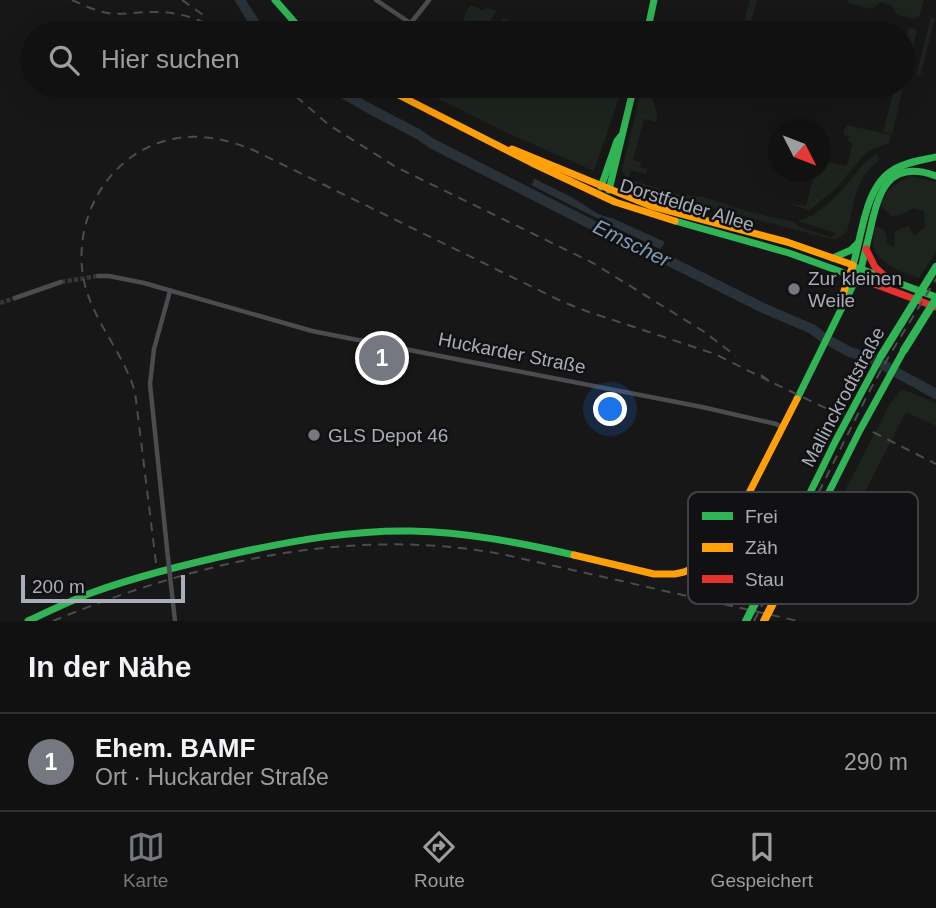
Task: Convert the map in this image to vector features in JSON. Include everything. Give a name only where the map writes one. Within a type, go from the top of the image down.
[{"type":"main road","points":[[275,0],[293,21]]},
{"type":"main road","points":[[650,21],[654,0]]},
{"type":"main road","name":"Dorstfelder Allee","points":[[404,98],[473,134],[632,208],[789,253],[854,277]]},
{"type":"main road","points":[[602,196],[610,190],[631,98]]},
{"type":"main road","name":"Dorstfelder Allee","points":[[473,134],[668,212],[765,236],[857,267]]},
{"type":"main road","points":[[602,196],[601,186],[622,134]]},
{"type":"main road","points":[[749,492],[835,324],[845,299],[844,294],[857,267],[867,204],[872,192],[886,174],[906,163],[936,157]]},
{"type":"main road","points":[[857,267],[866,250],[874,206],[888,181],[908,172],[936,176]]},
{"type":"main road","points":[[833,258],[851,250],[860,240]]},
{"type":"main road","points":[[866,250],[875,267],[888,279]]},
{"type":"main road","points":[[857,267],[936,298]]},
{"type":"main road","name":"Mallinckrodtstraße","points":[[810,492],[881,356],[936,267]]},
{"type":"main road","points":[[854,277],[936,307]]},
{"type":"main road","name":"Mallinckrodtstraße","points":[[829,492],[877,396],[936,298]]},
{"type":"main road","points":[[28,621],[94,592],[177,567],[300,540],[363,532],[412,531],[478,536],[526,544],[654,574],[667,575],[688,571]]},
{"type":"main road","name":"Mallinckrodtstraße","points":[[746,621],[755,604]]},
{"type":"main road","name":"Mallinckrodtstraße","points":[[764,621],[773,604]]},
{"type":"street","points":[[376,0],[406,21]]},
{"type":"street","points":[[412,21],[429,0]]},
{"type":"street","name":"Huckarder Straße","points":[[98,276],[125,279],[312,331],[702,407],[782,427]]},
{"type":"street","points":[[15,298],[61,282]]},
{"type":"street","points":[[170,291],[154,349],[150,384],[175,621]]},
{"type":"shaded area","points":[[750,0],[757,0],[751,21],[744,21]]},
{"type":"shaded area","points":[[848,0],[924,1],[919,16],[915,19],[898,15],[891,5],[881,2],[872,9],[848,3]]},
{"type":"shaded area","points":[[471,5],[496,12],[490,21],[464,21]]},
{"type":"shaded area","points":[[931,17],[935,18],[921,73],[925,74],[916,76]]},
{"type":"shaded area","points":[[437,98],[619,98],[594,171],[505,132]]},
{"type":"shaded area","points":[[640,98],[652,98],[657,112],[656,122],[644,119],[633,160],[641,162],[640,167],[647,169],[646,174],[631,170],[628,179],[794,222],[799,227],[830,237],[836,233],[798,221],[828,204],[869,159],[877,154],[879,160],[859,185],[847,232],[836,239],[660,195],[627,182],[622,169]]},
{"type":"shaded area","points":[[892,98],[901,98],[892,134],[883,132]]},
{"type":"shaded area","points":[[848,125],[891,135],[889,143],[863,156],[838,186],[810,210],[791,205],[806,206],[812,182],[831,182],[831,163],[847,166],[853,143],[848,141],[849,136],[843,135]]},
{"type":"shaded area","points":[[909,176],[936,182],[936,252],[919,278],[885,262],[875,251],[873,244],[875,226],[883,229],[887,236],[886,243],[894,247],[895,231],[909,226],[915,236],[925,227],[924,211],[914,208],[901,215],[892,216],[880,205],[888,192]]},
{"type":"shaded area","points":[[535,179],[599,214],[665,242],[660,249],[610,225],[531,185]]},
{"type":"shaded area","points":[[902,389],[936,403],[936,426],[906,412],[865,492],[844,492],[890,404]]},
{"type":"waterway","name":"Emscher","points":[[240,0],[253,21]]},
{"type":"waterway","name":"Emscher","points":[[351,98],[431,143],[624,241],[812,329],[850,352],[872,359],[936,394]]},
{"type":"tunnel","points":[[61,282],[98,276]]},
{"type":"tunnel","points":[[0,303],[15,298]]},
{"type":"railway","points":[[72,0],[108,13],[161,12],[200,21]]},
{"type":"railway","points":[[182,0],[206,17]]},
{"type":"railway","points":[[298,98],[329,125],[396,167],[593,263],[703,331],[736,356]]},
{"type":"railway","points":[[156,563],[135,392],[123,362],[92,306],[83,276],[82,252],[84,229],[102,187],[117,169],[134,155],[155,144],[178,138],[206,137],[251,149],[563,302],[715,354],[769,381]]},
{"type":"railway","points":[[819,492],[870,390],[936,279]]},
{"type":"railway","points":[[761,375],[838,414]]},
{"type":"railway","points":[[873,432],[936,464]]},
{"type":"railway","points":[[53,621],[107,600],[218,566],[332,547],[390,544],[448,547],[506,555],[688,596]]},
{"type":"railway","points":[[723,604],[798,621]]},
{"type":"railway","points":[[754,621],[763,604]]},
{"type":"traffic: fast","points":[[275,0],[293,21]]},
{"type":"traffic: fast","points":[[650,21],[654,0]]},
{"type":"traffic: fast","points":[[609,190],[631,98]]},
{"type":"traffic: fast","points":[[601,187],[621,136]]},
{"type":"traffic: fast","points":[[853,265],[870,199],[884,177],[903,165],[936,157]]},
{"type":"traffic: fast","points":[[861,269],[877,204],[888,183],[906,172],[936,176]]},
{"type":"traffic: fast","points":[[675,221],[789,253],[850,275]]},
{"type":"traffic: fast","points":[[833,258],[851,250],[858,243]]},
{"type":"traffic: fast","points":[[881,356],[936,267]]},
{"type":"traffic: fast","points":[[858,268],[936,297]]},
{"type":"traffic: fast","points":[[797,399],[859,273]]},
{"type":"traffic: fast","points":[[904,350],[936,299]]},
{"type":"traffic: fast","points":[[829,492],[904,350]]},
{"type":"traffic: fast","points":[[810,492],[881,356]]},
{"type":"traffic: fast","points":[[28,621],[91,593],[166,570],[262,548],[347,534],[390,531],[452,533],[514,542],[574,555]]},
{"type":"traffic: fast","points":[[746,621],[755,604]]},
{"type":"traffic: slow","points":[[405,98],[615,202],[675,221]]},
{"type":"traffic: slow","points":[[512,149],[651,206],[787,242],[853,265],[843,294],[845,299]]},
{"type":"traffic: slow","points":[[750,492],[797,399]]},
{"type":"traffic: slow","points":[[574,555],[654,574],[675,574],[688,570]]},
{"type":"traffic: slow","points":[[764,621],[773,604]]},
{"type":"traffic: jam","points":[[866,249],[875,267],[888,279]]},
{"type":"traffic: jam","points":[[850,275],[936,307]]},
{"type":"place","name":"Zur kleinen Weile","points":[[794,289]]},
{"type":"place","name":"Ehem. BAMF","points":[[382,358]]},
{"type":"place","name":"GLS Depot 46","points":[[314,435]]}]
